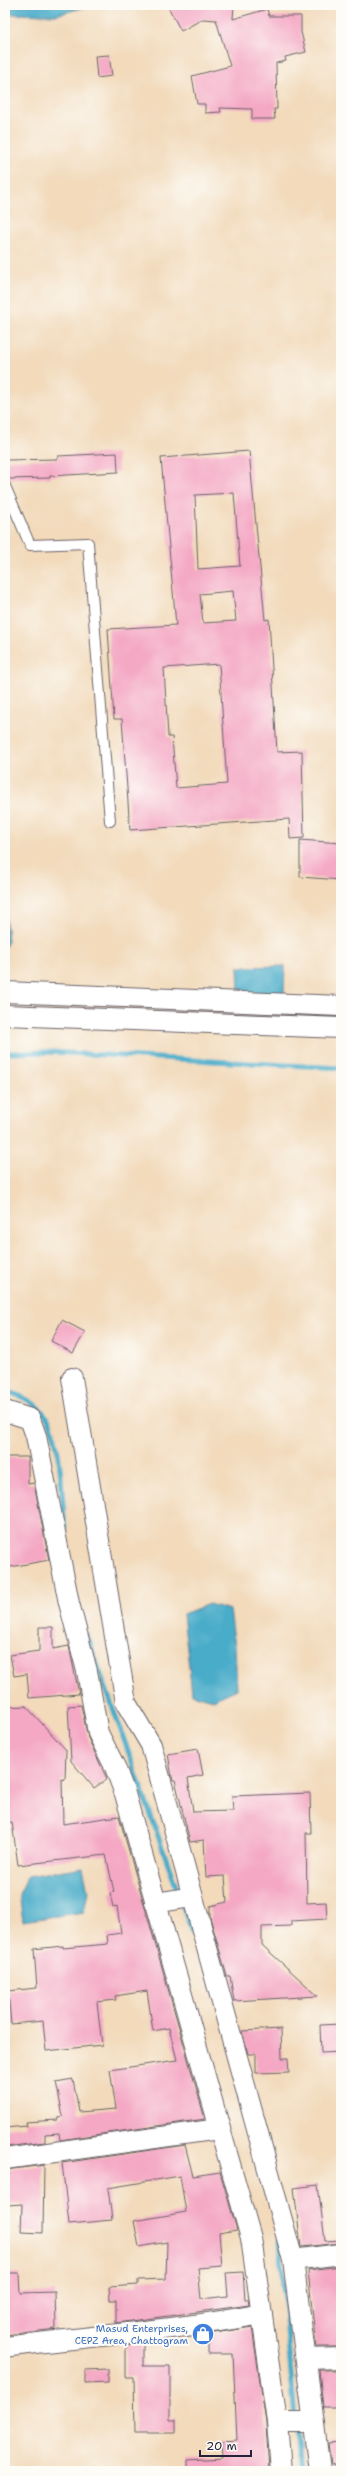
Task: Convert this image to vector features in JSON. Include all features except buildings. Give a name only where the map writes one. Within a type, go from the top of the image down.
[{"type":"street","points":[[5,992],[341,1006]]},
{"type":"street","points":[[5,1015],[341,1028]]},
{"type":"street","points":[[72,1378],[126,1703],[151,1745],[293,2260],[307,2359],[320,2471]]},
{"type":"street","points":[[5,1411],[30,1419],[36,1436],[69,1603],[87,1671],[98,1733],[115,1767],[125,1794],[251,2238],[277,2422],[281,2471]]},
{"type":"street","points":[[155,1903],[192,1897]]},
{"type":"street","points":[[5,2159],[219,2129]]},
{"type":"street","points":[[293,2260],[341,2254]]},
{"type":"street","points":[[5,2347],[111,2333],[198,2326],[262,2314]]},
{"type":"street","points":[[307,2359],[341,2358]]},
{"type":"street","points":[[277,2422],[314,2422]]},
{"type":"lane","points":[[5,486],[30,545],[88,543],[110,821]]},
{"type":"water","points":[[5,5],[93,5],[56,15],[5,14]]},
{"type":"water","points":[[5,908],[8,941],[5,947]]},
{"type":"water","points":[[285,966],[284,993],[239,994],[238,967]]},
{"type":"water","points":[[209,1604],[230,1610],[235,1647],[237,1689],[213,1700],[192,1694],[183,1614]]},
{"type":"water","points":[[83,1867],[88,1891],[84,1912],[23,1921],[19,1894],[28,1876]]},
{"type":"waterway","points":[[5,1053],[51,1052],[341,1068]]},
{"type":"waterway","points":[[5,1391],[29,1401],[40,1409],[48,1419],[53,1430],[59,1458],[65,1532]]},
{"type":"waterway","points":[[87,1635],[179,1895]]},
{"type":"waterway","points":[[182,1903],[193,1935]]},
{"type":"waterway","points":[[279,2241],[295,2418]]},
{"type":"waterway","points":[[296,2426],[300,2471]]},
{"type":"place","name":"Masud Enterprises, CEPZ Area, Chattogram","points":[[203,2334]]}]
